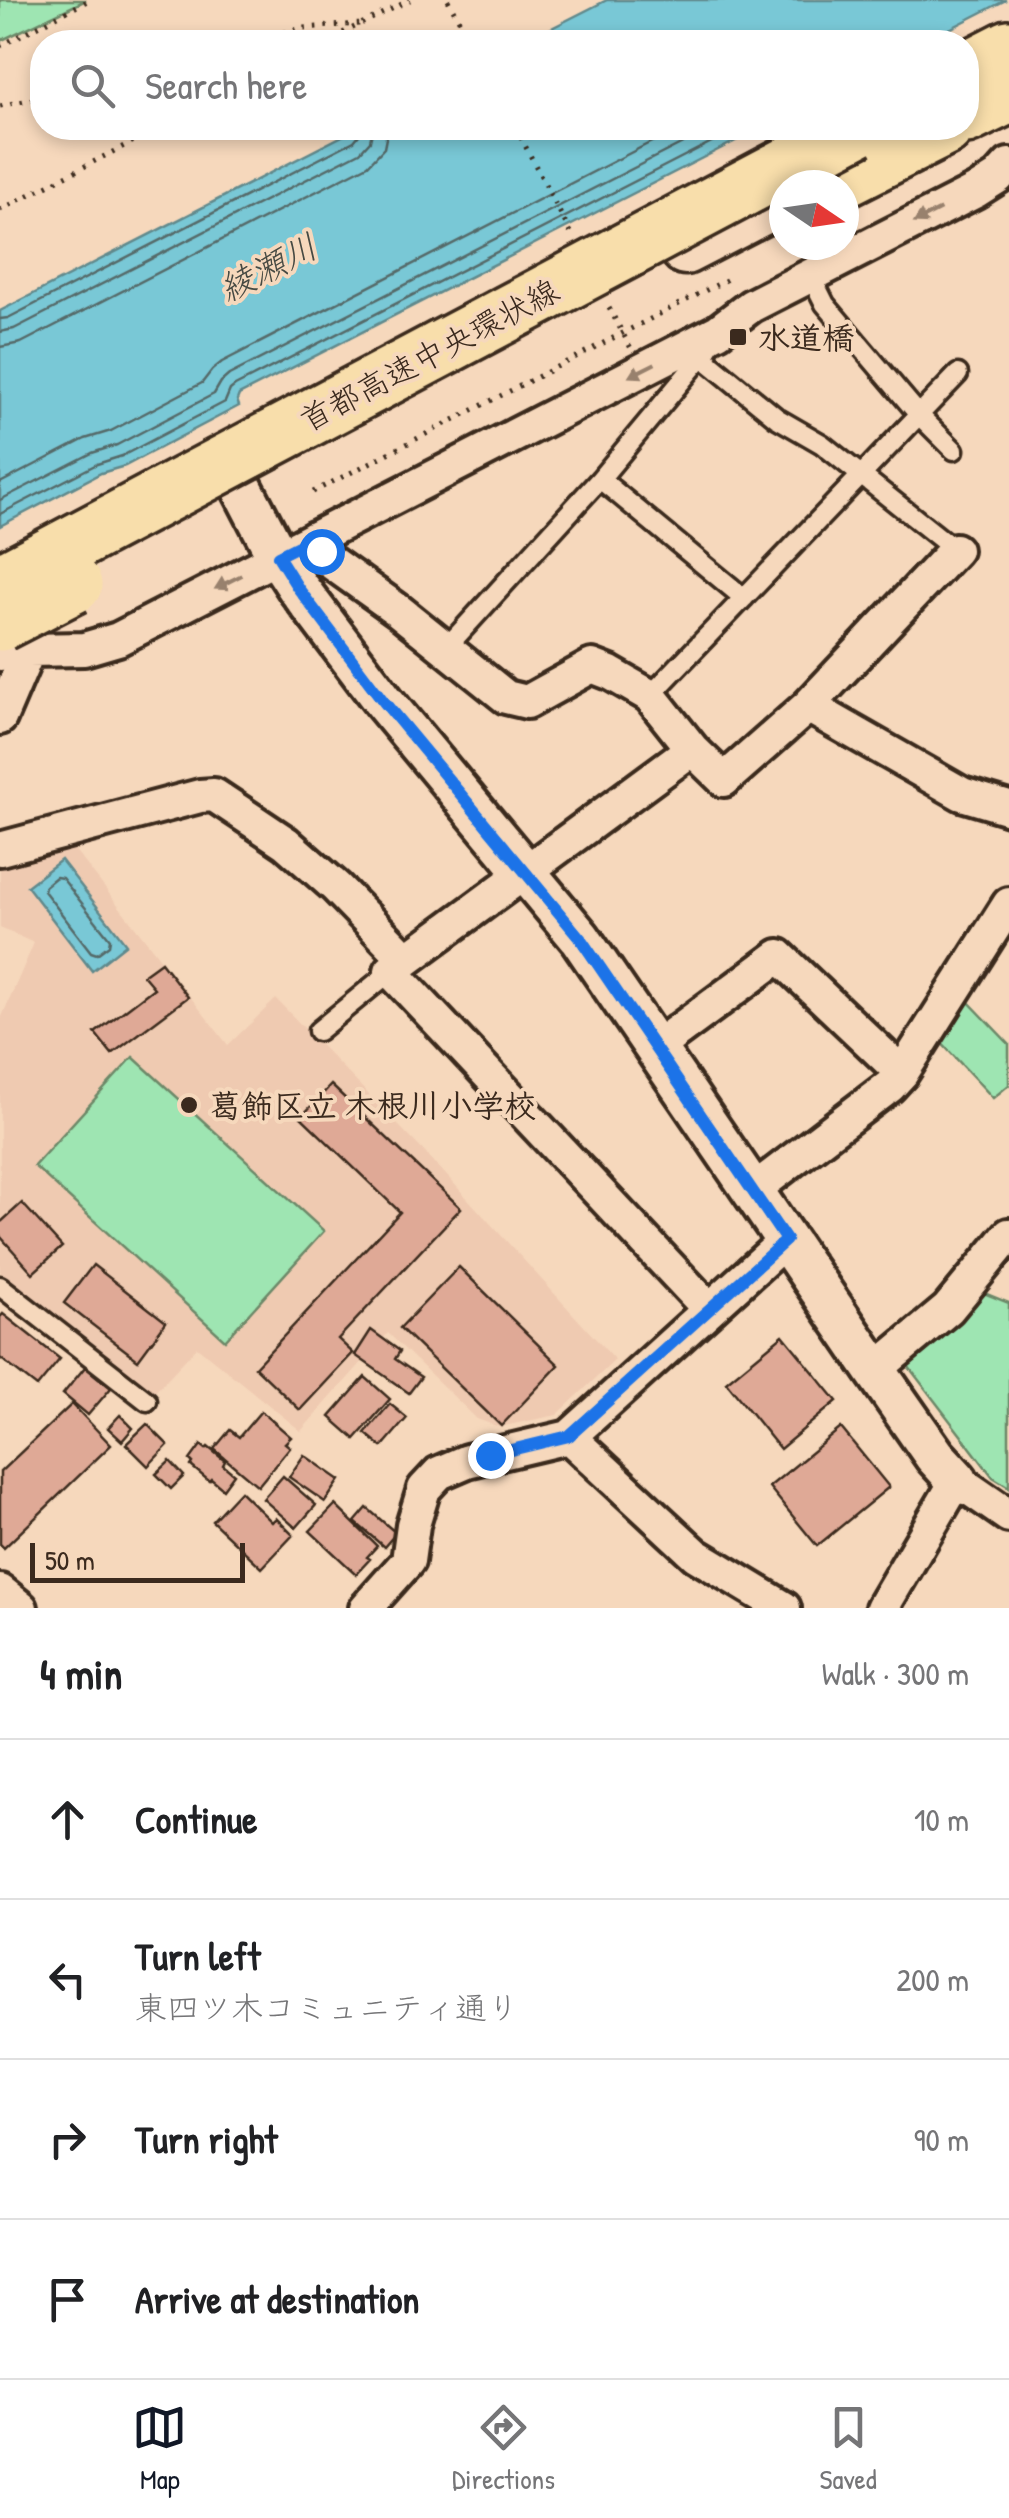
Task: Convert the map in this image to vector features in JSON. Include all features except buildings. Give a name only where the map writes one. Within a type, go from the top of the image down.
[{"type":"highway","points":[[979,63],[1009,48]]},
{"type":"highway","points":[[979,110],[1009,95]]},
{"type":"highway","name":"首都高速中央環状線","points":[[14,622],[837,140]]},
{"type":"highway","points":[[859,171],[921,140]]},
{"type":"highway","name":"首都高速中央環状線","points":[[14,622],[508,350],[769,218]]},
{"type":"main road","points":[[979,99],[1009,84]]},
{"type":"main road","points":[[841,170],[900,140]]},
{"type":"main road","points":[[14,622],[237,478],[769,207]]},
{"type":"street","points":[[0,718],[14,622],[84,649],[118,639],[711,342],[751,306],[976,191],[998,177],[1009,164]]},
{"type":"street","points":[[237,478],[298,588],[384,702],[580,938],[936,1456],[956,1480],[1009,1516]]},
{"type":"street","points":[[314,538],[324,558],[399,611],[506,697],[527,702],[592,666],[650,696],[692,749],[724,780],[808,706],[955,550]]},
{"type":"street","points":[[808,706],[962,794],[1009,808]]},
{"type":"street","points":[[398,965],[692,749]]},
{"type":"street","points":[[0,849],[200,796],[214,796],[286,843],[336,887],[398,965],[709,1310]]},
{"type":"street","points":[[752,1190],[902,1073],[1009,904]]},
{"type":"street","points":[[655,1048],[779,956],[902,1073]]},
{"type":"street","points":[[875,1370],[948,1309],[1009,1235]]},
{"type":"street","points":[[366,1608],[408,1561],[413,1524],[424,1489],[439,1472],[467,1461],[569,1436],[786,1240]]},
{"type":"street","points":[[569,1436],[696,1555],[784,1608]]},
{"type":"street","points":[[882,1608],[956,1480]]},
{"type":"street","points":[[0,1590],[21,1608]]},
{"type":"lane","points":[[810,274],[825,304],[919,415],[954,450]]},
{"type":"lane","points":[[711,342],[711,364],[776,418],[822,444],[955,550]]},
{"type":"lane","points":[[445,649],[600,479],[711,342]]},
{"type":"lane","points":[[650,696],[958,374]]},
{"type":"lane","points":[[600,479],[744,598]]},
{"type":"lane","points":[[318,1031],[398,965]]},
{"type":"lane","points":[[0,1286],[146,1400]]},
{"type":"path","points":[[31,30],[89,0]]},
{"type":"path","points":[[349,30],[410,0]]},
{"type":"path","points":[[448,0],[464,30]]},
{"type":"path","points":[[294,30],[361,24]]},
{"type":"path","points":[[0,46],[30,30]]},
{"type":"path","points":[[0,106],[30,99]]},
{"type":"path","points":[[0,210],[137,140]]},
{"type":"path","points":[[314,492],[728,279]]},
{"type":"shaded area","name":"葛飾区立 木根川小学校","points":[[67,840],[228,1045],[276,999],[436,1164],[615,1360],[557,1415],[499,1427],[477,1419],[388,1333],[301,1431],[197,1347],[153,1394],[2,1275],[0,1021],[34,943],[0,928],[0,857]]},
{"type":"green space","points":[[0,0],[86,0],[0,41]]},
{"type":"green space","points":[[964,997],[1009,1044],[1009,1085],[993,1098],[937,1038]]},
{"type":"green space","points":[[133,1057],[324,1231],[225,1340],[34,1166]]},
{"type":"green space","points":[[984,1293],[1009,1303],[1009,1487],[993,1477],[908,1366]]},
{"type":"water","points":[[607,0],[1006,0],[947,30],[548,30]]},
{"type":"water","name":"綾瀬川","points":[[335,140],[738,140],[239,395],[239,406],[0,526],[0,311]]},
{"type":"water","points":[[61,860],[126,944],[92,971],[27,886]]},
{"type":"place","name":"水道橋","points":[[738,337]]},
{"type":"place","name":"葛飾区立 木根川小学校","points":[[189,1105]]},
{"type":"route","points":[[321,551],[314,538],[278,556],[384,702],[580,938],[786,1240],[569,1436],[490,1455]]}]
